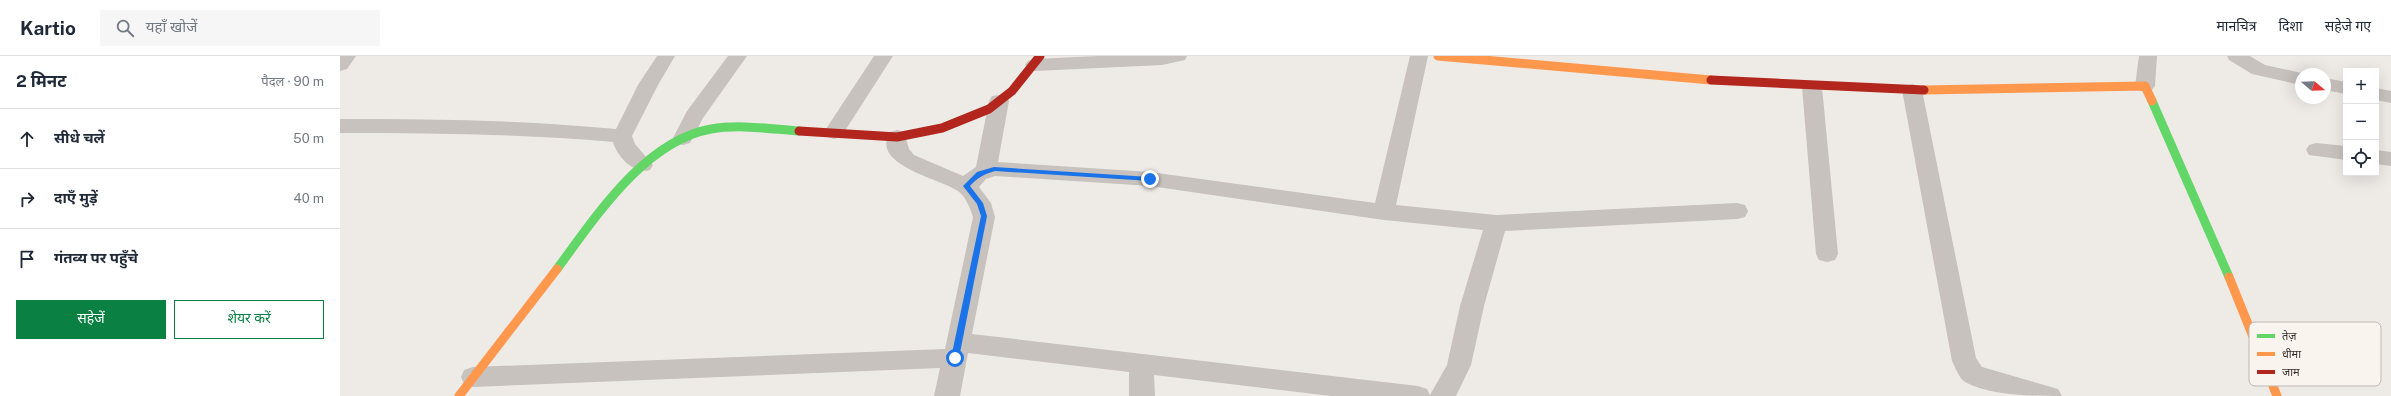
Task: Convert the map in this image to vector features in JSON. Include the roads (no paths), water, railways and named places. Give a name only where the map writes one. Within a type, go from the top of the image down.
[{"type":"street","points":[[340,65],[347,56]]},
{"type":"street","points":[[643,165],[625,147],[622,136],[648,85],[666,56]]},
{"type":"street","points":[[683,138],[702,105],[738,56]]},
{"type":"street","points":[[834,132],[884,56]]},
{"type":"street","points":[[459,396],[605,206],[643,165],[657,153],[683,138],[699,132],[714,129],[756,128],[897,137],[963,121],[998,101],[1012,91],[1038,61],[1162,59],[1178,56]]},
{"type":"street","points":[[1384,212],[1419,56]]},
{"type":"street","points":[[1438,56],[1639,76],[1812,87],[1912,90],[2145,86]]},
{"type":"street","points":[[2148,56],[2145,86],[2191,183],[2249,323]]},
{"type":"street","points":[[2236,56],[2259,70],[2295,78]]},
{"type":"street","points":[[2331,85],[2343,87]]},
{"type":"street","points":[[1812,87],[1827,254]]},
{"type":"street","points":[[1912,90],[1964,361],[1973,374],[2049,396]]},
{"type":"street","points":[[2379,95],[2391,97]]},
{"type":"street","points":[[986,171],[998,101]]},
{"type":"street","points":[[340,126],[422,126],[566,131],[622,136]]},
{"type":"street","points":[[897,137],[899,151],[907,160],[966,186],[980,203],[984,216],[947,396]]},
{"type":"street","points":[[2316,150],[2343,154]]},
{"type":"street","points":[[2379,157],[2391,159]]},
{"type":"street","points":[[966,186],[979,174],[994,169],[1150,179],[1384,212],[1496,223],[1737,211]]},
{"type":"street","points":[[1442,396],[1452,380],[1463,353],[1472,307],[1496,223]]},
{"type":"street","points":[[473,377],[957,350],[1141,364],[1418,396]]},
{"type":"street","points":[[1141,364],[1142,396]]},
{"type":"street","points":[[2273,386],[2277,396]]}]
